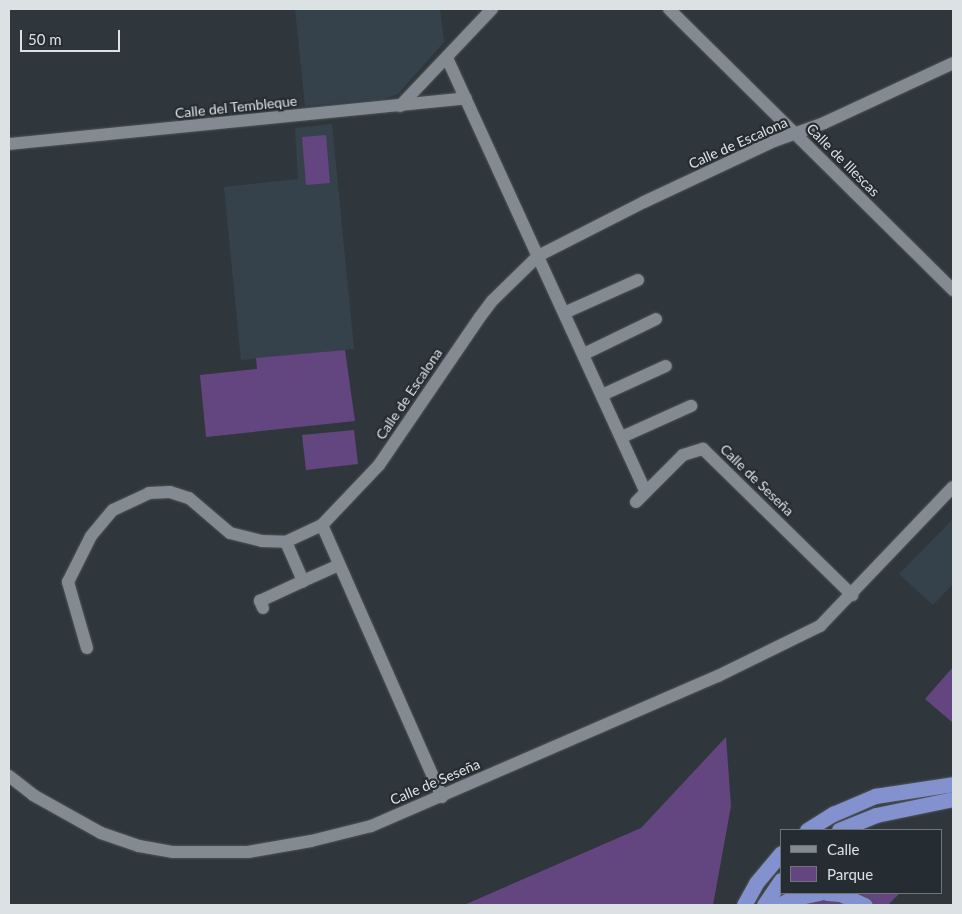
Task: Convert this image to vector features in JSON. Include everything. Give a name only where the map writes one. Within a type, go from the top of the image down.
[{"type":"highway","points":[[809,829],[833,814],[862,801],[953,784]]},
{"type":"highway","points":[[841,829],[876,814],[953,799]]},
{"type":"highway","points":[[744,905],[756,883],[780,853]]},
{"type":"highway","points":[[764,905],[780,881]]},
{"type":"highway","points":[[778,905],[791,898],[814,894]]},
{"type":"highway","points":[[840,894],[865,905]]},
{"type":"street","points":[[400,106],[492,9]]},
{"type":"street","name":"Calle de Illescas","points":[[669,9],[953,290]]},
{"type":"street","points":[[447,58],[646,492]]},
{"type":"street","name":"Calle de Escalona","points":[[88,648],[68,582],[91,536],[113,510],[149,492],[170,492],[189,498],[230,533],[262,541],[286,542],[322,525],[379,465],[480,316],[493,300],[538,256],[774,141],[797,134],[874,101],[953,63]]},
{"type":"street","name":"Calle del Tembleque","points":[[9,144],[466,98]]},
{"type":"street","points":[[564,313],[638,280]]},
{"type":"street","points":[[584,354],[656,319]]},
{"type":"street","points":[[602,395],[666,366]]},
{"type":"street","points":[[622,437],[691,406]]},
{"type":"street","name":"Calle de Seseña","points":[[636,502],[683,455],[703,449],[852,595]]},
{"type":"street","name":"Calle de Seseña","points":[[9,776],[46,804],[101,834],[139,846],[173,852],[205,854],[248,852],[350,832],[371,826],[442,797],[778,649],[820,626],[852,595],[953,487]]},
{"type":"street","points":[[322,525],[442,797]]},
{"type":"street","points":[[286,542],[303,581]]},
{"type":"street","points":[[263,608],[260,601],[339,565]]},
{"type":"shaded area","points":[[295,9],[440,9],[444,42],[398,94],[384,99],[305,106]]},
{"type":"shaded area","points":[[332,124],[354,349],[241,360],[224,187],[298,179],[295,128]]},
{"type":"shaded area","points":[[953,519],[953,584],[933,605],[899,574]]},
{"type":"green space","points":[[326,135],[330,183],[306,185],[302,137]]},
{"type":"green space","points":[[345,350],[355,421],[206,437],[200,375],[257,369],[256,358]]},
{"type":"green space","points":[[354,430],[358,464],[306,470],[302,435]]},
{"type":"green space","points":[[953,667],[953,723],[925,699]]},
{"type":"green space","points":[[726,737],[731,806],[713,905],[464,905],[641,828]]},
{"type":"green space","points":[[780,894],[899,894],[888,905],[768,905]]}]
